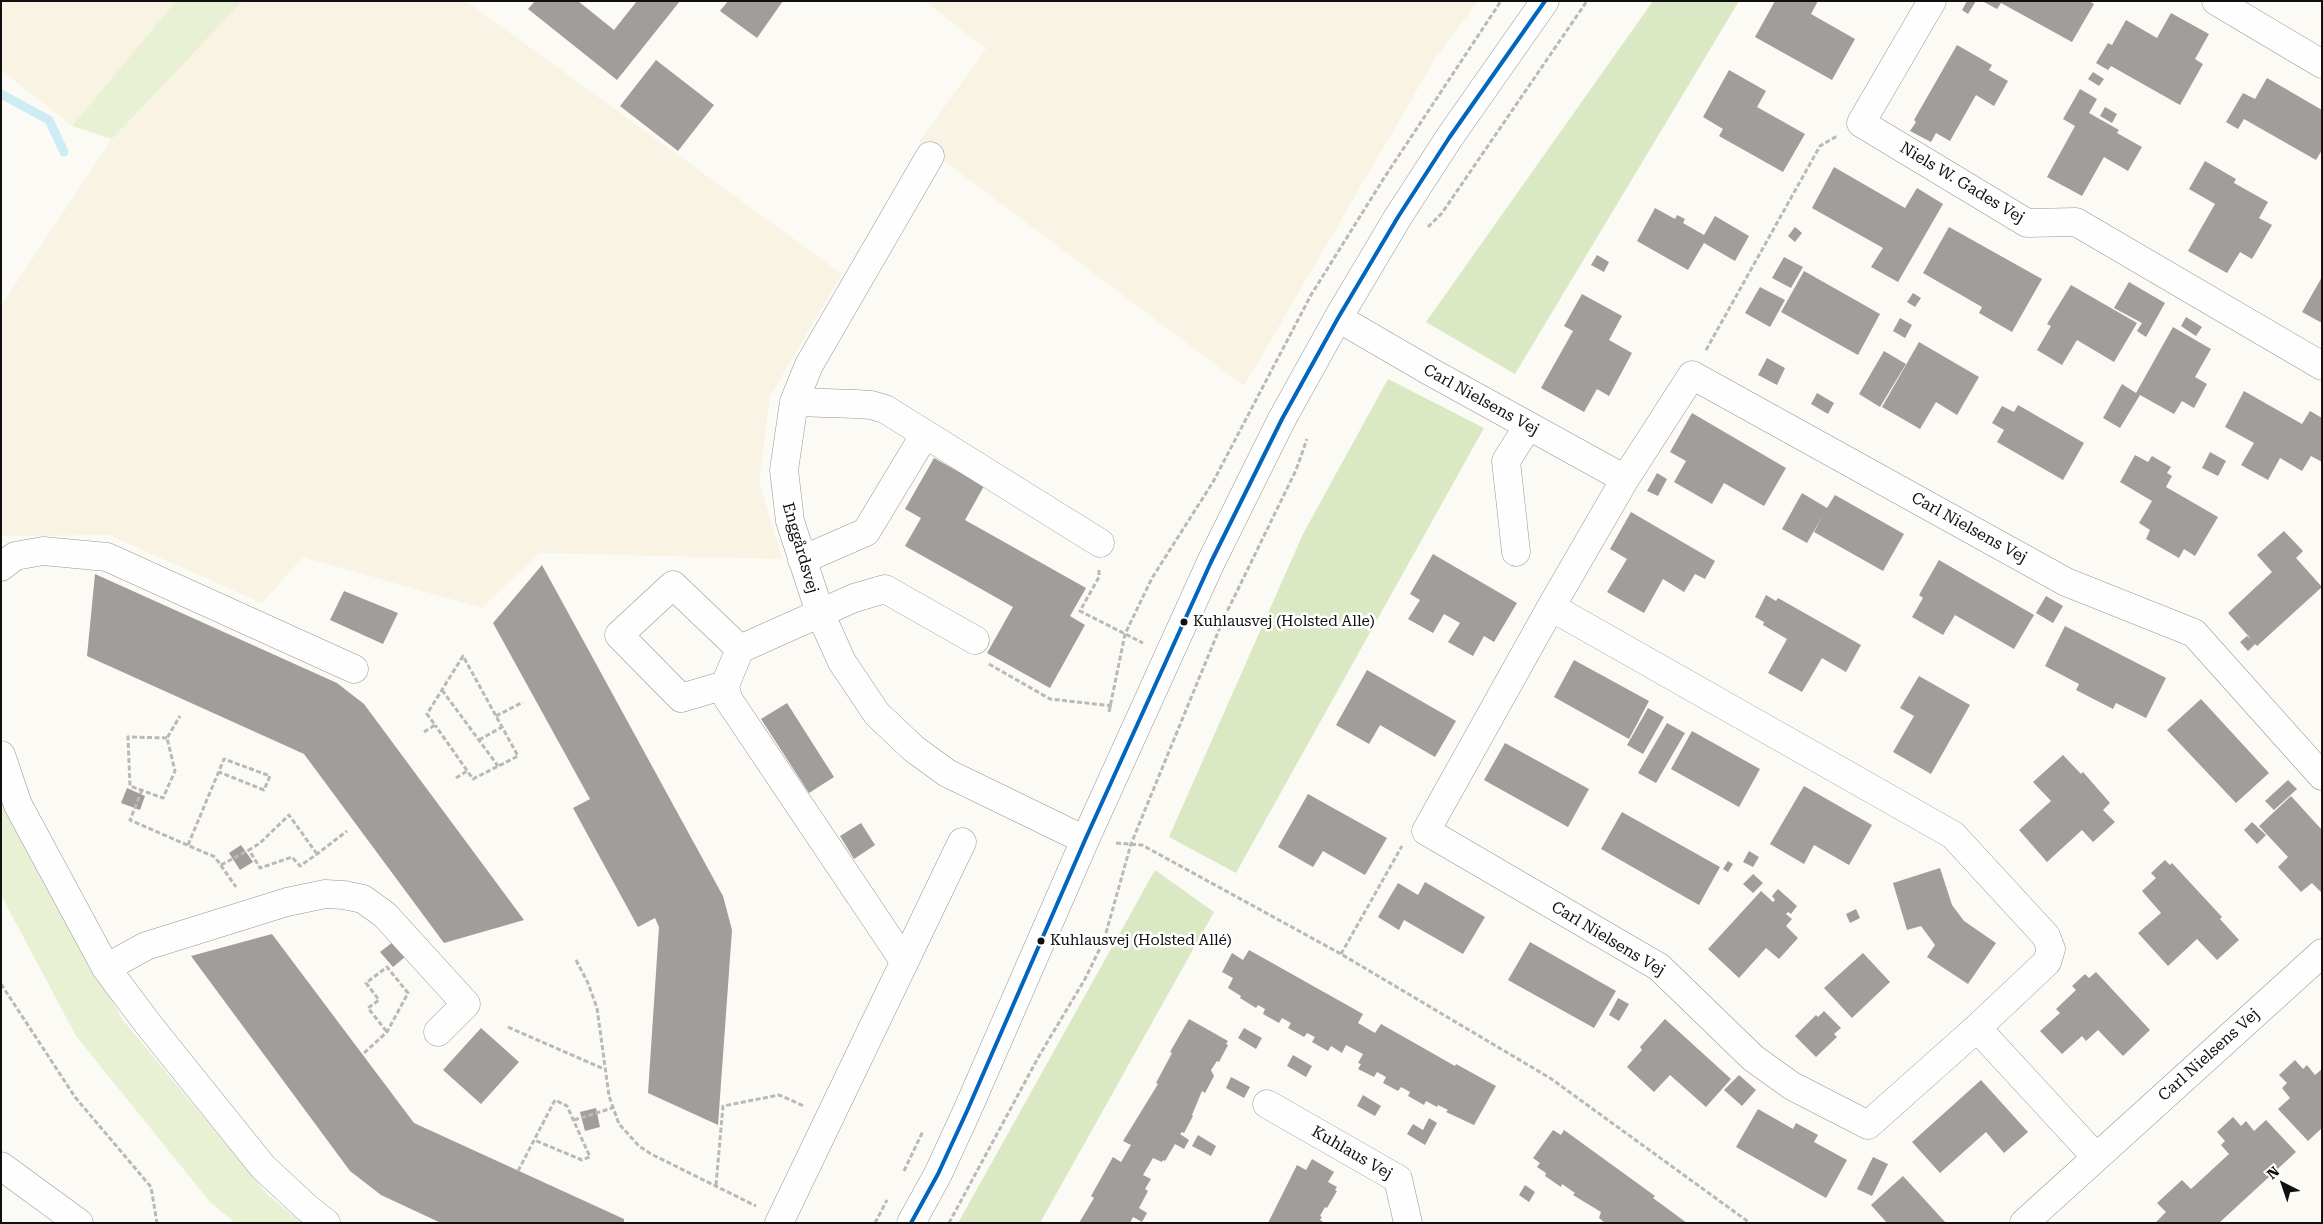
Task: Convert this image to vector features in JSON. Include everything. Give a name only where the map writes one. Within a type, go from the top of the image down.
[{"type":"street","points":[[911,1223],[938,1174],[967,1112],[1085,840],[1146,710],[1168,656],[1237,509],[1282,419],[1338,318],[1448,138],[1545,1]]},
{"type":"street","points":[[1861,123],[1932,1]]},
{"type":"street","points":[[2216,1],[2322,64]]},
{"type":"street","name":"Niels W. Gades Vej","points":[[1861,123],[2027,224],[2076,222],[2322,366]]},
{"type":"street","name":"Enggårdsvej","points":[[930,156],[809,365],[794,402],[785,478],[790,521],[820,613],[842,662],[877,714],[914,749],[947,772],[1085,840]]},
{"type":"street","name":"Carl Nielsens Vej","points":[[1338,318],[1625,479]]},
{"type":"street","points":[[1426,831],[1625,479],[1692,375]]},
{"type":"street","name":"Carl Nielsens Vej","points":[[1692,375],[2066,582],[2194,634],[2322,776]]},
{"type":"street","points":[[794,402],[872,405],[885,409],[1100,543]]},
{"type":"street","points":[[1516,552],[1506,461],[1528,426]]},
{"type":"street","points":[[802,560],[866,532],[925,434]]},
{"type":"street","points":[[1,567],[15,556],[43,551],[107,557],[354,669]]},
{"type":"street","points":[[725,685],[681,698],[620,635],[673,586],[740,650]]},
{"type":"street","points":[[904,961],[728,699],[725,685],[740,650],[854,598],[885,589],[975,640]]},
{"type":"street","name":"Carl Nielsens Vej","points":[[1426,831],[1660,967],[1754,1058],[1792,1086],[1868,1125],[1977,1028],[2047,962],[2051,949],[2046,936],[1954,835],[1551,607]]},
{"type":"street","points":[[1,755],[18,805],[106,968],[148,1024],[263,1167],[326,1223]]},
{"type":"street","points":[[780,1221],[962,842]]},
{"type":"street","points":[[106,968],[146,946],[287,902],[325,894],[353,897],[374,905],[466,1004],[438,1032]]},
{"type":"street","name":"Carl Nielsens Vej","points":[[2024,1223],[2322,953]]},
{"type":"street","points":[[1977,1028],[2096,1157]]},
{"type":"street","name":"Kuhlaus Vej","points":[[1267,1104],[1398,1179],[1408,1223]]},
{"type":"street","points":[[1,1166],[79,1223]]},
{"type":"path","points":[[1422,234],[1442,213],[1587,1]]},
{"type":"path","points":[[1692,375],[1820,146],[1861,123]]},
{"type":"path","points":[[949,1223],[1039,1056],[1085,979],[1104,940],[1132,844],[1223,620],[1296,470],[1309,433]]},
{"type":"path","points":[[1100,543],[1099,577],[1080,611],[1168,656]]},
{"type":"path","points":[[975,640],[980,659],[1050,699],[1146,710]]},
{"type":"path","points":[[463,656],[518,756],[473,779],[428,714],[442,690],[463,656]]},
{"type":"path","points":[[442,690],[498,766]]},
{"type":"path","points":[[496,716],[523,702]]},
{"type":"path","points":[[167,738],[128,737],[130,786],[163,798],[176,772],[167,738],[180,716]]},
{"type":"path","points":[[424,732],[435,725]]},
{"type":"path","points":[[479,740],[502,727]]},
{"type":"path","points":[[188,845],[224,759],[270,776],[264,790],[219,772]]},
{"type":"path","points":[[456,778],[467,771]]},
{"type":"path","points":[[142,790],[130,820],[215,857],[254,912]]},
{"type":"path","points":[[221,865],[260,843],[289,815],[317,854]]},
{"type":"path","points":[[249,850],[260,868],[292,857],[300,866],[347,831]]},
{"type":"path","points":[[1341,954],[1403,844],[1426,831]]},
{"type":"path","points":[[1085,840],[1142,845],[1341,954],[1550,1078],[1750,1223]]},
{"type":"path","points":[[576,960],[588,983],[597,1008],[604,1070],[612,1108],[619,1124],[639,1146],[664,1161],[716,1185],[780,1221]]},
{"type":"path","points":[[364,1052],[386,1032],[408,993],[388,967],[366,983],[379,1000],[368,1008],[386,1032]]},
{"type":"path","points":[[1,984],[75,1097],[151,1187],[157,1223]]},
{"type":"path","points":[[508,1027],[604,1070]]},
{"type":"path","points":[[716,1185],[723,1106],[779,1095],[829,1118]]},
{"type":"path","points":[[518,1170],[555,1100],[568,1106],[590,1157],[582,1160],[534,1140]]},
{"type":"path","points":[[574,1120],[612,1108]]},
{"type":"shaded area","points":[[1,1],[176,1],[72,126],[1,70]]},
{"type":"shaded area","points":[[243,1],[466,1],[842,274],[770,396],[759,481],[782,559],[539,553],[482,608],[303,557],[262,603],[109,535],[1,536],[1,306],[112,139]]},
{"type":"shaded area","points":[[925,1],[1478,1],[1435,59],[1244,386],[919,142],[986,49]]},
{"type":"green space","points":[[176,1],[243,1],[112,139],[72,126]]},
{"type":"green space","points":[[1653,1],[1739,1],[1515,374],[1426,322]]},
{"type":"green space","points":[[1388,379],[1484,428],[1236,873],[1169,837],[1303,534]]},
{"type":"green space","points":[[1,785],[26,846],[123,1020],[268,1195],[302,1223],[235,1223],[210,1202],[76,1036],[1,895]]},
{"type":"green space","points":[[1155,870],[1214,912],[1040,1223],[958,1223]]},
{"type":"building","points":[[535,1],[578,1],[614,30],[637,1],[680,1],[617,80],[528,9]]},
{"type":"building","points":[[728,1],[783,1],[757,38],[720,11]]},
{"type":"building","points":[[1775,1],[1818,1],[1811,14],[1855,39],[1832,80],[1755,37]]},
{"type":"building","points":[[1967,1],[1976,1],[1968,14],[1962,10]]},
{"type":"building","points":[[1982,1],[2089,1],[2094,4],[2072,42],[2001,3],[1997,9]]},
{"type":"building","points":[[2171,13],[2209,34],[2195,59],[2203,64],[2180,105],[2111,66],[2108,70],[2096,63],[2108,43],[2112,45],[2126,20],[2157,38]]},
{"type":"building","points":[[1957,45],[1992,65],[1989,70],[2008,81],[1994,106],[1976,95],[1950,141],[1936,133],[1931,142],[1910,131],[1916,122],[1914,120]]},
{"type":"building","points":[[656,60],[714,105],[678,151],[620,106]]},
{"type":"building","points":[[1729,70],[1766,91],[1757,107],[1805,134],[1783,172],[1719,136],[1723,129],[1703,117]]},
{"type":"building","points":[[2093,72],[2104,79],[2099,86],[2088,79]]},
{"type":"building","points":[[2267,78],[2322,110],[2322,150],[2316,160],[2244,119],[2238,129],[2226,122],[2243,93],[2255,99]]},
{"type":"building","points":[[2080,89],[2097,99],[2089,113],[2119,130],[2117,133],[2142,147],[2128,171],[2104,157],[2082,196],[2047,177],[2075,126],[2063,119]]},
{"type":"building","points":[[2105,107],[2117,114],[2112,123],[2100,116]]},
{"type":"building","points":[[2205,161],[2236,179],[2234,183],[2268,202],[2259,218],[2272,225],[2252,259],[2240,252],[2227,273],[2188,251],[2215,204],[2189,189]]},
{"type":"building","points":[[1834,167],[1905,208],[1917,188],[1943,204],[1898,282],[1871,267],[1883,248],[1812,208]]},
{"type":"building","points":[[1655,208],[1675,219],[1677,215],[1685,219],[1683,223],[1704,235],[1715,216],[1749,236],[1735,261],[1704,243],[1688,270],[1637,241]]},
{"type":"building","points":[[1795,227],[1802,233],[1795,242],[1788,236]]},
{"type":"building","points":[[1949,227],[2042,279],[2012,332],[1979,313],[1982,307],[1923,273]]},
{"type":"building","points":[[1597,255],[1609,262],[1604,272],[1591,265]]},
{"type":"building","points":[[1784,257],[1803,267],[1791,288],[1772,278]]},
{"type":"building","points":[[1804,271],[1880,314],[1858,355],[1781,312]]},
{"type":"building","points":[[2322,277],[2322,323],[2302,312]]},
{"type":"building","points":[[2129,282],[2165,303],[2146,337],[2137,331],[2142,323],[2114,308]]},
{"type":"building","points":[[2071,285],[2137,323],[2114,362],[2077,340],[2062,365],[2037,350],[2051,326],[2047,324]]},
{"type":"building","points":[[1760,287],[1785,300],[1770,327],[1745,313]]},
{"type":"building","points":[[1913,293],[1921,298],[1915,307],[1907,302]]},
{"type":"building","points":[[1582,294],[1622,316],[1609,340],[1632,353],[1609,396],[1597,389],[1584,412],[1541,388],[1573,331],[1564,326]]},
{"type":"building","points":[[2186,317],[2202,327],[2196,336],[2181,326]]},
{"type":"building","points":[[1900,318],[1912,325],[1905,338],[1893,331]]},
{"type":"building","points":[[2173,327],[2211,349],[2195,377],[2207,384],[2194,408],[2182,401],[2174,414],[2140,395],[2120,428],[2103,418],[2122,384],[2136,393]]},
{"type":"building","points":[[1919,342],[1979,377],[1957,415],[1936,402],[1920,429],[1882,407]]},
{"type":"building","points":[[1884,351],[1906,364],[1880,407],[1859,394]]},
{"type":"building","points":[[1767,358],[1785,368],[1777,385],[1758,375]]},
{"type":"building","points":[[2244,391],[2302,424],[2310,411],[2322,418],[2322,462],[2311,456],[2302,471],[2280,458],[2268,480],[2241,465],[2254,443],[2225,427]]},
{"type":"building","points":[[1817,393],[1834,403],[1828,414],[1811,404]]},
{"type":"building","points":[[2018,405],[2084,443],[2063,480],[1997,442],[2004,430],[1992,423],[2002,406],[2014,412]]},
{"type":"building","points":[[1692,413],[1786,468],[1764,506],[1724,483],[1712,504],[1674,482],[1686,461],[1670,452]]},
{"type":"building","points":[[2210,452],[2226,461],[2218,476],[2202,468]]},
{"type":"building","points":[[2135,455],[2148,462],[2152,456],[2171,467],[2167,473],[2172,476],[2166,487],[2218,517],[2195,556],[2184,549],[2179,558],[2146,539],[2150,530],[2139,523],[2152,501],[2120,482]]},
{"type":"building","points":[[934,458],[984,486],[965,520],[1086,588],[1070,616],[1085,625],[1050,688],[987,653],[1013,607],[905,546],[921,518],[905,509]]},
{"type":"building","points":[[1657,473],[1667,479],[1658,496],[1647,491]]},
{"type":"building","points":[[1802,493],[1827,508],[1835,495],[1904,534],[1883,571],[1814,532],[1823,515],[1807,543],[1782,529]]},
{"type":"building","points":[[1631,512],[1715,561],[1705,579],[1695,574],[1684,592],[1663,579],[1644,613],[1607,592],[1627,559],[1610,549]]},
{"type":"building","points":[[2284,531],[2303,551],[2296,558],[2322,587],[2257,646],[2255,644],[2248,651],[2240,642],[2247,636],[2251,639],[2228,613],[2272,572],[2257,555]]},
{"type":"building","points":[[1433,554],[1517,603],[1494,642],[1484,636],[1473,656],[1448,642],[1460,623],[1444,614],[1433,633],[1408,619],[1420,600],[1410,594]]},
{"type":"building","points":[[1939,560],[2034,615],[2014,649],[1955,615],[1943,635],[1912,617],[1923,598],[1919,595]]},
{"type":"building","points":[[542,565],[723,896],[732,930],[718,1125],[648,1093],[659,927],[655,918],[638,927],[573,808],[590,799],[493,623]]},
{"type":"building","points":[[95,574],[337,683],[364,704],[524,920],[444,943],[304,754],[87,656]]},
{"type":"building","points":[[344,591],[398,613],[383,644],[330,620]]},
{"type":"building","points":[[1766,595],[1776,601],[1778,598],[1861,645],[1846,672],[1822,658],[1802,692],[1768,673],[1787,639],[1763,625],[1764,622],[1755,617]]},
{"type":"building","points":[[2046,596],[2063,606],[2053,623],[2036,613]]},
{"type":"building","points":[[2065,626],[2166,678],[2146,718],[2116,703],[2113,709],[2076,690],[2079,684],[2045,666]]},
{"type":"building","points":[[1574,660],[1649,701],[1629,739],[1554,697]]},
{"type":"building","points":[[1367,670],[1456,721],[1435,757],[1380,725],[1369,744],[1336,725]]},
{"type":"building","points":[[1919,676],[1970,705],[1931,774],[1893,752],[1914,716],[1900,708]]},
{"type":"building","points":[[2201,699],[2269,773],[2236,803],[2167,730]]},
{"type":"building","points":[[787,703],[834,777],[809,793],[761,719]]},
{"type":"building","points":[[1648,708],[1664,717],[1643,754],[1627,745]]},
{"type":"building","points":[[1667,723],[1685,733],[1656,783],[1638,773]]},
{"type":"building","points":[[1692,731],[1760,769],[1739,807],[1671,769]]},
{"type":"building","points":[[1505,743],[1589,789],[1568,827],[1484,780]]},
{"type":"building","points":[[2063,755],[2081,774],[2083,772],[2110,803],[2103,810],[2115,822],[2093,842],[2082,830],[2047,862],[2019,830],[2051,801],[2033,782]]},
{"type":"building","points":[[2288,780],[2297,789],[2274,810],[2265,801]]},
{"type":"building","points":[[1804,786],[1872,825],[1849,865],[1814,845],[1804,864],[1770,844]]},
{"type":"building","points":[[127,788],[145,796],[140,810],[121,803]]},
{"type":"building","points":[[1308,794],[1387,838],[1365,875],[1323,851],[1313,867],[1278,847]]},
{"type":"building","points":[[2291,796],[2322,830],[2322,893],[2312,883],[2301,892],[2278,867],[2288,857],[2259,826]]},
{"type":"building","points":[[1622,812],[1720,867],[1699,905],[1601,849]]},
{"type":"building","points":[[2252,822],[2266,835],[2257,844],[2244,830]]},
{"type":"building","points":[[861,823],[875,845],[854,859],[840,836]]},
{"type":"building","points":[[241,845],[253,862],[240,870],[229,853]]},
{"type":"building","points":[[1749,851],[1759,857],[1753,867],[1743,862]]},
{"type":"building","points":[[2165,860],[2170,865],[2172,863],[2222,917],[2220,919],[2239,940],[2217,960],[2197,939],[2168,966],[2138,933],[2161,913],[2142,891],[2156,878],[2151,873]]},
{"type":"building","points":[[1728,861],[1733,864],[1728,872],[1723,869]]},
{"type":"building","points":[[1940,868],[1952,905],[1964,921],[1996,943],[1968,984],[1927,957],[1935,945],[1921,926],[1907,930],[1893,883]]},
{"type":"building","points":[[1753,874],[1763,883],[1753,893],[1743,884]]},
{"type":"building","points":[[1425,882],[1485,917],[1463,954],[1404,920],[1399,930],[1378,917],[1398,883],[1418,895]]},
{"type":"building","points":[[1778,889],[1797,906],[1791,914],[1788,912],[1786,914],[1792,919],[1786,926],[1798,938],[1779,959],[1766,948],[1739,978],[1708,949],[1761,891],[1773,902],[1775,900],[1772,896]]},
{"type":"building","points":[[1856,909],[1860,918],[1850,923],[1846,914]]},
{"type":"building","points":[[272,934],[414,1123],[624,1219],[624,1223],[441,1223],[381,1195],[350,1171],[191,956]]},
{"type":"building","points":[[393,942],[405,957],[393,967],[380,952]]},
{"type":"building","points":[[1530,942],[1616,991],[1594,1028],[1508,980]]},
{"type":"building","points":[[1249,950],[1363,1014],[1358,1023],[1375,1033],[1381,1024],[1455,1066],[1456,1064],[1496,1086],[1474,1125],[1446,1112],[1448,1110],[1438,1105],[1437,1107],[1426,1101],[1424,1105],[1408,1096],[1410,1092],[1401,1087],[1398,1091],[1383,1083],[1386,1077],[1377,1072],[1374,1077],[1358,1069],[1361,1064],[1358,1063],[1363,1054],[1346,1045],[1342,1053],[1331,1046],[1328,1051],[1312,1042],[1315,1037],[1307,1033],[1304,1037],[1288,1028],[1291,1023],[1282,1018],[1279,1023],[1263,1014],[1265,1009],[1258,1005],[1256,1008],[1240,998],[1241,996],[1228,988],[1233,978],[1222,972],[1232,953],[1243,960]]},
{"type":"building","points":[[1863,953],[1890,982],[1852,1018],[1824,988]]},
{"type":"building","points":[[2096,972],[2150,1030],[2123,1056],[2098,1030],[2086,1041],[2082,1036],[2062,1054],[2040,1031],[2060,1013],[2056,1009],[2076,990],[2072,986],[2085,974],[2089,978]]},
{"type":"building","points":[[1618,998],[1629,1004],[1619,1021],[1609,1015]]},
{"type":"building","points":[[1824,1011],[1841,1028],[1834,1034],[1837,1037],[1816,1057],[1795,1036],[1816,1015],[1818,1017]]},
{"type":"building","points":[[1189,1019],[1228,1041],[1226,1044],[1228,1045],[1219,1062],[1217,1061],[1211,1070],[1214,1076],[1205,1093],[1202,1091],[1193,1116],[1184,1133],[1180,1134],[1189,1140],[1184,1149],[1175,1144],[1165,1161],[1163,1160],[1162,1162],[1153,1158],[1143,1175],[1151,1179],[1145,1189],[1148,1191],[1139,1208],[1147,1213],[1142,1222],[1133,1217],[1130,1223],[1079,1223],[1094,1198],[1091,1196],[1113,1157],[1121,1162],[1131,1145],[1123,1141],[1158,1084],[1156,1083],[1172,1053],[1170,1052]]},
{"type":"building","points":[[1665,1019],[1731,1079],[1706,1107],[1670,1075],[1654,1092],[1627,1067],[1642,1050],[1640,1047]]},
{"type":"building","points":[[481,1028],[519,1062],[481,1104],[443,1070]]},
{"type":"building","points":[[1244,1028],[1262,1038],[1256,1049],[1238,1038]]},
{"type":"building","points":[[1293,1055],[1312,1066],[1306,1077],[1287,1066]]},
{"type":"building","points":[[2295,1060],[2303,1069],[2307,1065],[2315,1075],[2322,1069],[2322,1128],[2308,1141],[2278,1109],[2290,1098],[2282,1088],[2287,1083],[2279,1075]]},
{"type":"building","points":[[1739,1075],[1756,1090],[1742,1106],[1724,1090]]},
{"type":"building","points":[[1231,1077],[1250,1087],[1244,1098],[1226,1088]]},
{"type":"building","points":[[1981,1080],[2028,1132],[2004,1153],[1986,1132],[1940,1173],[1912,1142]]},
{"type":"building","points":[[1363,1095],[1381,1106],[1375,1116],[1357,1106]]},
{"type":"building","points":[[596,1108],[600,1127],[585,1131],[580,1112]]},
{"type":"building","points":[[1758,1109],[1793,1129],[1796,1123],[1818,1135],[1814,1142],[1847,1160],[1826,1198],[1736,1147]]},
{"type":"building","points":[[2233,1117],[2241,1126],[2246,1121],[2254,1131],[2266,1120],[2296,1152],[2219,1223],[2155,1223],[2166,1212],[2157,1203],[2182,1180],[2191,1189],[2229,1154],[2221,1145],[2225,1141],[2217,1132]]},
{"type":"building","points":[[1429,1118],[1437,1123],[1425,1145],[1407,1134],[1413,1124],[1423,1130]]},
{"type":"building","points":[[1553,1130],[1561,1135],[1564,1130],[1655,1196],[1653,1198],[1687,1223],[1605,1223],[1599,1218],[1601,1212],[1573,1195],[1575,1193],[1562,1184],[1561,1187],[1545,1176],[1546,1173],[1537,1167],[1540,1163],[1533,1158]]},
{"type":"building","points":[[1198,1135],[1216,1146],[1211,1156],[1192,1146]]},
{"type":"building","points":[[1873,1157],[1888,1164],[1872,1196],[1857,1189]]},
{"type":"building","points":[[1312,1159],[1334,1172],[1328,1182],[1337,1187],[1335,1190],[1337,1191],[1320,1216],[1322,1217],[1320,1220],[1325,1223],[1268,1223],[1297,1165],[1306,1170]]},
{"type":"building","points":[[1903,1176],[1946,1223],[1887,1223],[1871,1205]]},
{"type":"building","points":[[1525,1185],[1535,1192],[1529,1202],[1519,1195]]},
{"type":"waterway","points":[[1,94],[49,120],[64,152]]},
{"type":"transit line","points":[[911,1223],[938,1174],[967,1111],[1085,840],[1211,562],[1282,419],[1338,318],[1398,217],[1449,138],[1545,1]]},
{"type":"place","name":"Kuhlausvej (Holsted Alle)","points":[[1184,622]]},
{"type":"place","name":"Kuhlausvej (Holsted Allé)","points":[[1041,941]]}]
